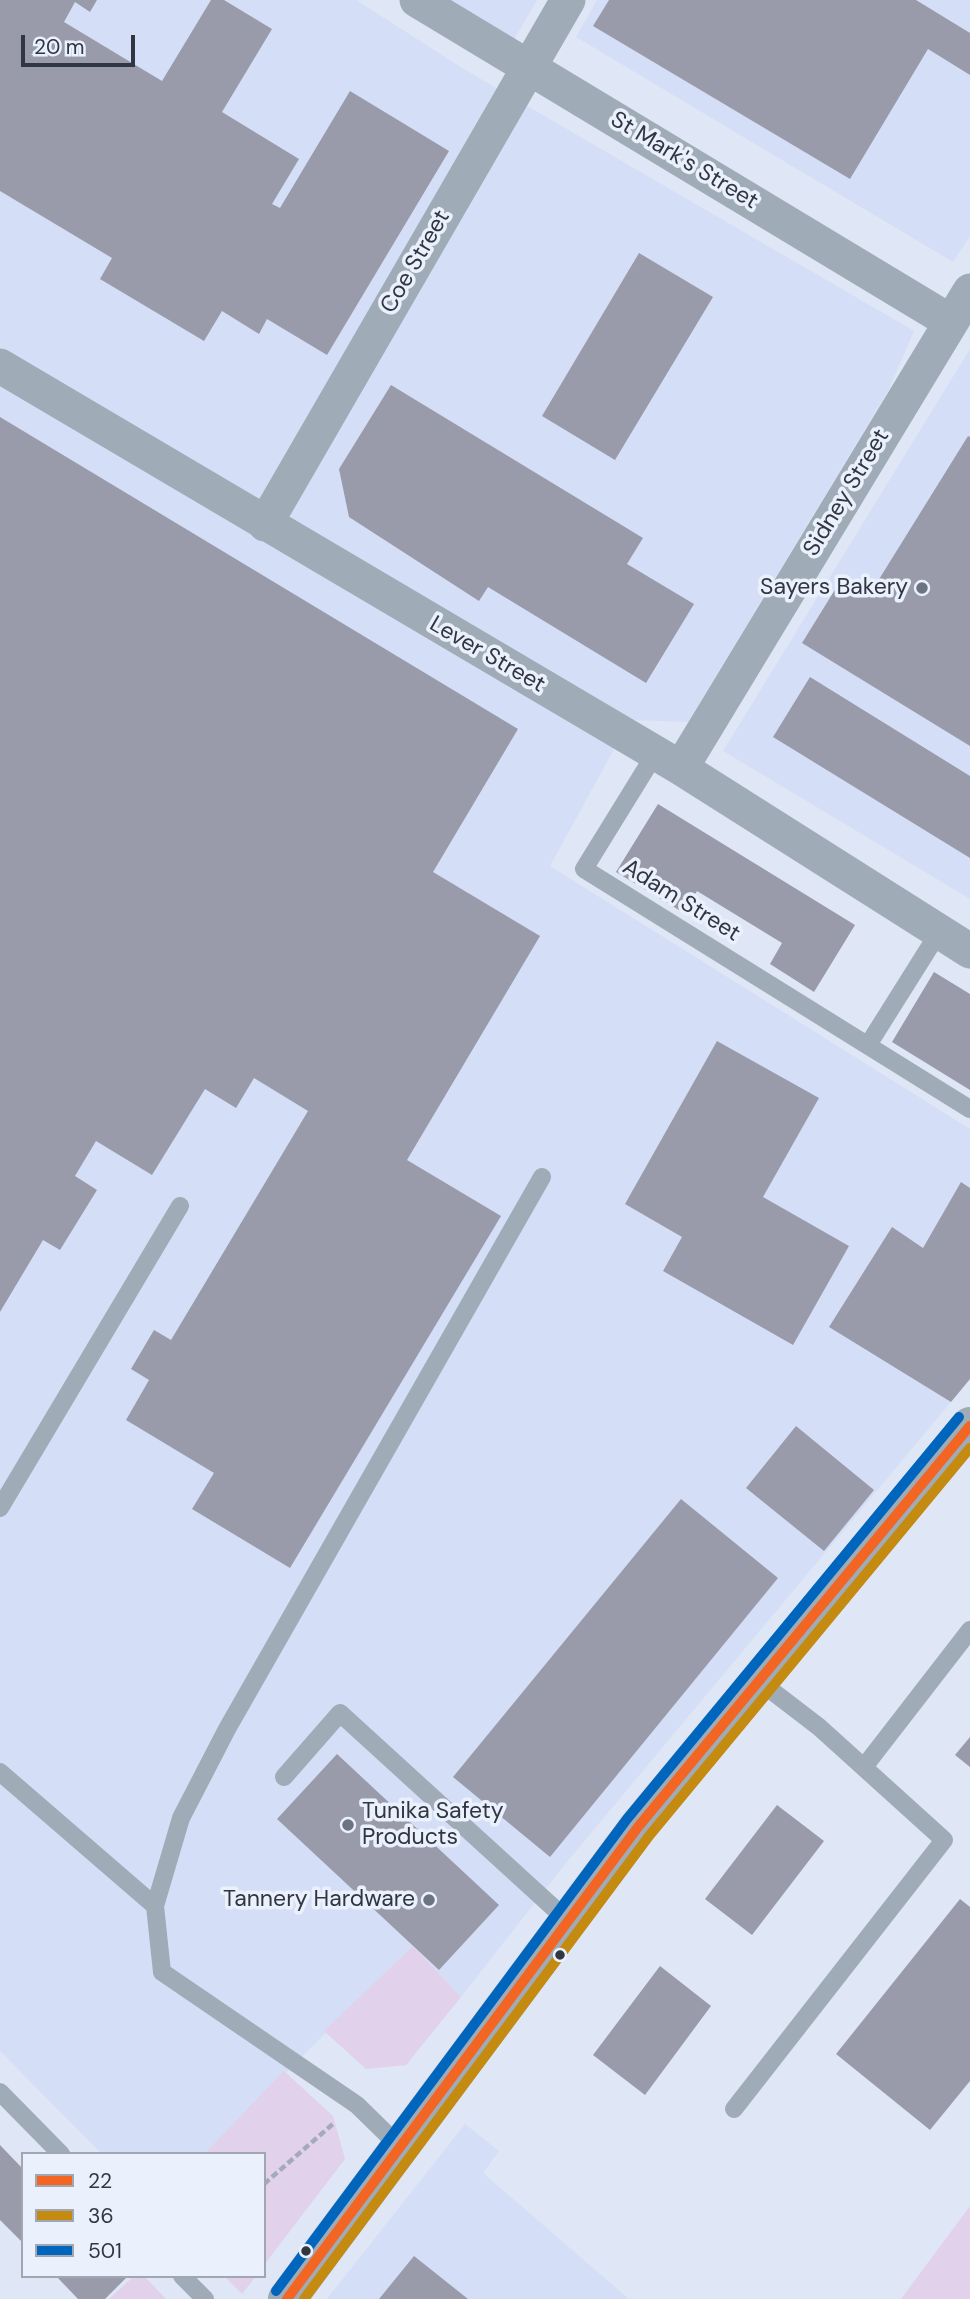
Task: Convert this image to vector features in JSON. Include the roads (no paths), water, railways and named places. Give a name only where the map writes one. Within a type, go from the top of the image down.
[{"type":"street","name":"St Mark's Street","points":[[416,0],[951,322]]},
{"type":"street","name":"Coe Street","points":[[265,524],[568,0]]},
{"type":"street","name":"Sidney Street","points":[[668,761],[970,291]]},
{"type":"street","name":"Lever Street","points":[[0,366],[668,761],[970,951]]},
{"type":"street","points":[[287,2299],[638,1827],[970,1426]]},
{"type":"lane","name":"Adam Street","points":[[668,761],[584,869],[970,1109]]},
{"type":"lane","points":[[868,1045],[939,932]]},
{"type":"lane","points":[[401,2148],[357,2105],[162,1972],[155,1906],[181,1818],[227,1729],[542,1177]]},
{"type":"lane","points":[[0,1508],[180,1206]]},
{"type":"lane","points":[[864,1767],[970,1630]]},
{"type":"lane","points":[[734,2109],[944,1840],[819,1727],[759,1681]]},
{"type":"lane","points":[[284,1777],[340,1713],[568,1922]]},
{"type":"lane","points":[[0,1772],[155,1906]]},
{"type":"lane","points":[[0,2092],[59,2152]]},
{"type":"lane","points":[[184,2278],[205,2299]]},
{"type":"place","name":"Sayers Bakery","points":[[922,588]]},
{"type":"place","name":"Tunika Safety Products","points":[[348,1825]]},
{"type":"place","name":"Tannery Hardware","points":[[429,1900]]}]
